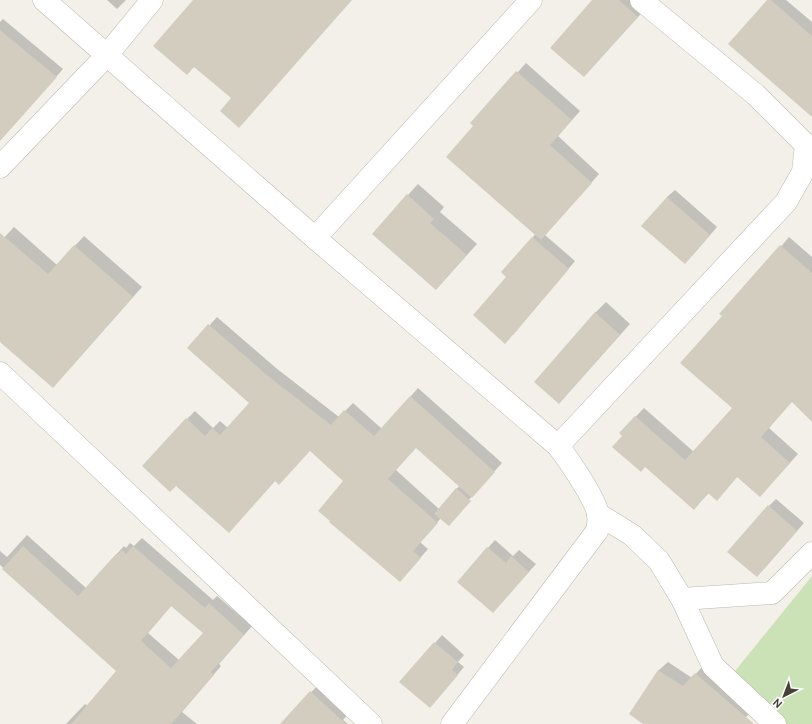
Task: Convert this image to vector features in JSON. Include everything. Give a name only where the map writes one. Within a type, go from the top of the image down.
[{"type":"street","points":[[44,0],[315,238],[558,446],[592,497],[598,514],[598,531],[452,724]]},
{"type":"street","points":[[0,167],[107,54],[152,0]]},
{"type":"street","points":[[315,238],[531,0]]},
{"type":"street","points":[[558,446],[786,202],[803,172],[809,147],[756,95],[641,0]]},
{"type":"street","points":[[0,373],[371,724]]},
{"type":"street","points":[[598,514],[632,535],[659,561],[682,599],[713,666],[775,724]]},
{"type":"street","points":[[682,599],[772,593],[812,553]]},
{"type":"green space","points":[[812,576],[812,724],[783,724],[731,676]]},
{"type":"building","points":[[193,0],[352,0],[239,128],[220,111],[231,98],[194,67],[187,75],[153,46]]},
{"type":"building","points":[[592,0],[619,0],[638,17],[584,77],[550,48]]},
{"type":"building","points":[[767,0],[771,0],[812,36],[812,117],[728,44]]},
{"type":"building","points":[[0,30],[57,77],[0,141]]},
{"type":"building","points":[[516,71],[572,120],[550,145],[592,183],[541,240],[446,157],[473,126],[470,123]]},
{"type":"building","points":[[407,194],[434,219],[430,223],[467,255],[436,290],[372,234]]},
{"type":"building","points":[[667,197],[710,235],[685,264],[641,226]]},
{"type":"building","points":[[0,233],[48,274],[74,245],[133,297],[53,388],[0,342]]},
{"type":"building","points":[[532,237],[569,269],[505,344],[473,315],[506,277],[501,272]]},
{"type":"building","points":[[780,245],[812,273],[812,422],[792,402],[761,437],[790,463],[760,497],[737,477],[717,501],[708,493],[694,510],[645,467],[641,472],[612,447],[622,436],[619,433],[635,416],[685,460],[732,408],[680,363],[722,316],[719,314]]},
{"type":"building","points":[[595,312],[620,335],[559,404],[534,382]]},
{"type":"building","points":[[208,324],[268,376],[331,425],[344,410],[374,436],[410,396],[495,472],[472,498],[416,448],[388,479],[438,523],[413,551],[421,558],[400,582],[318,511],[343,481],[310,451],[279,485],[275,481],[229,533],[176,486],[170,492],[142,466],[186,418],[205,436],[212,428],[220,435],[249,403],[187,348]]},
{"type":"building","points":[[456,488],[471,501],[449,526],[434,514]]},
{"type":"building","points":[[768,505],[797,531],[757,577],[727,552]]},
{"type":"building","points":[[23,546],[78,596],[116,554],[117,555],[122,550],[126,554],[133,546],[205,608],[209,603],[244,635],[211,672],[214,675],[171,724],[71,724],[116,671],[2,569]],"holes":[[[171,606],[203,633],[171,668],[141,641]]]},
{"type":"building","points":[[487,547],[506,563],[511,556],[529,572],[493,613],[457,582]]},
{"type":"building","points":[[434,642],[458,662],[452,670],[458,675],[430,708],[399,682]]},
{"type":"building","points":[[658,670],[683,686],[695,673],[754,724],[643,724],[629,714]]},
{"type":"building","points":[[310,691],[346,724],[280,724]]}]
